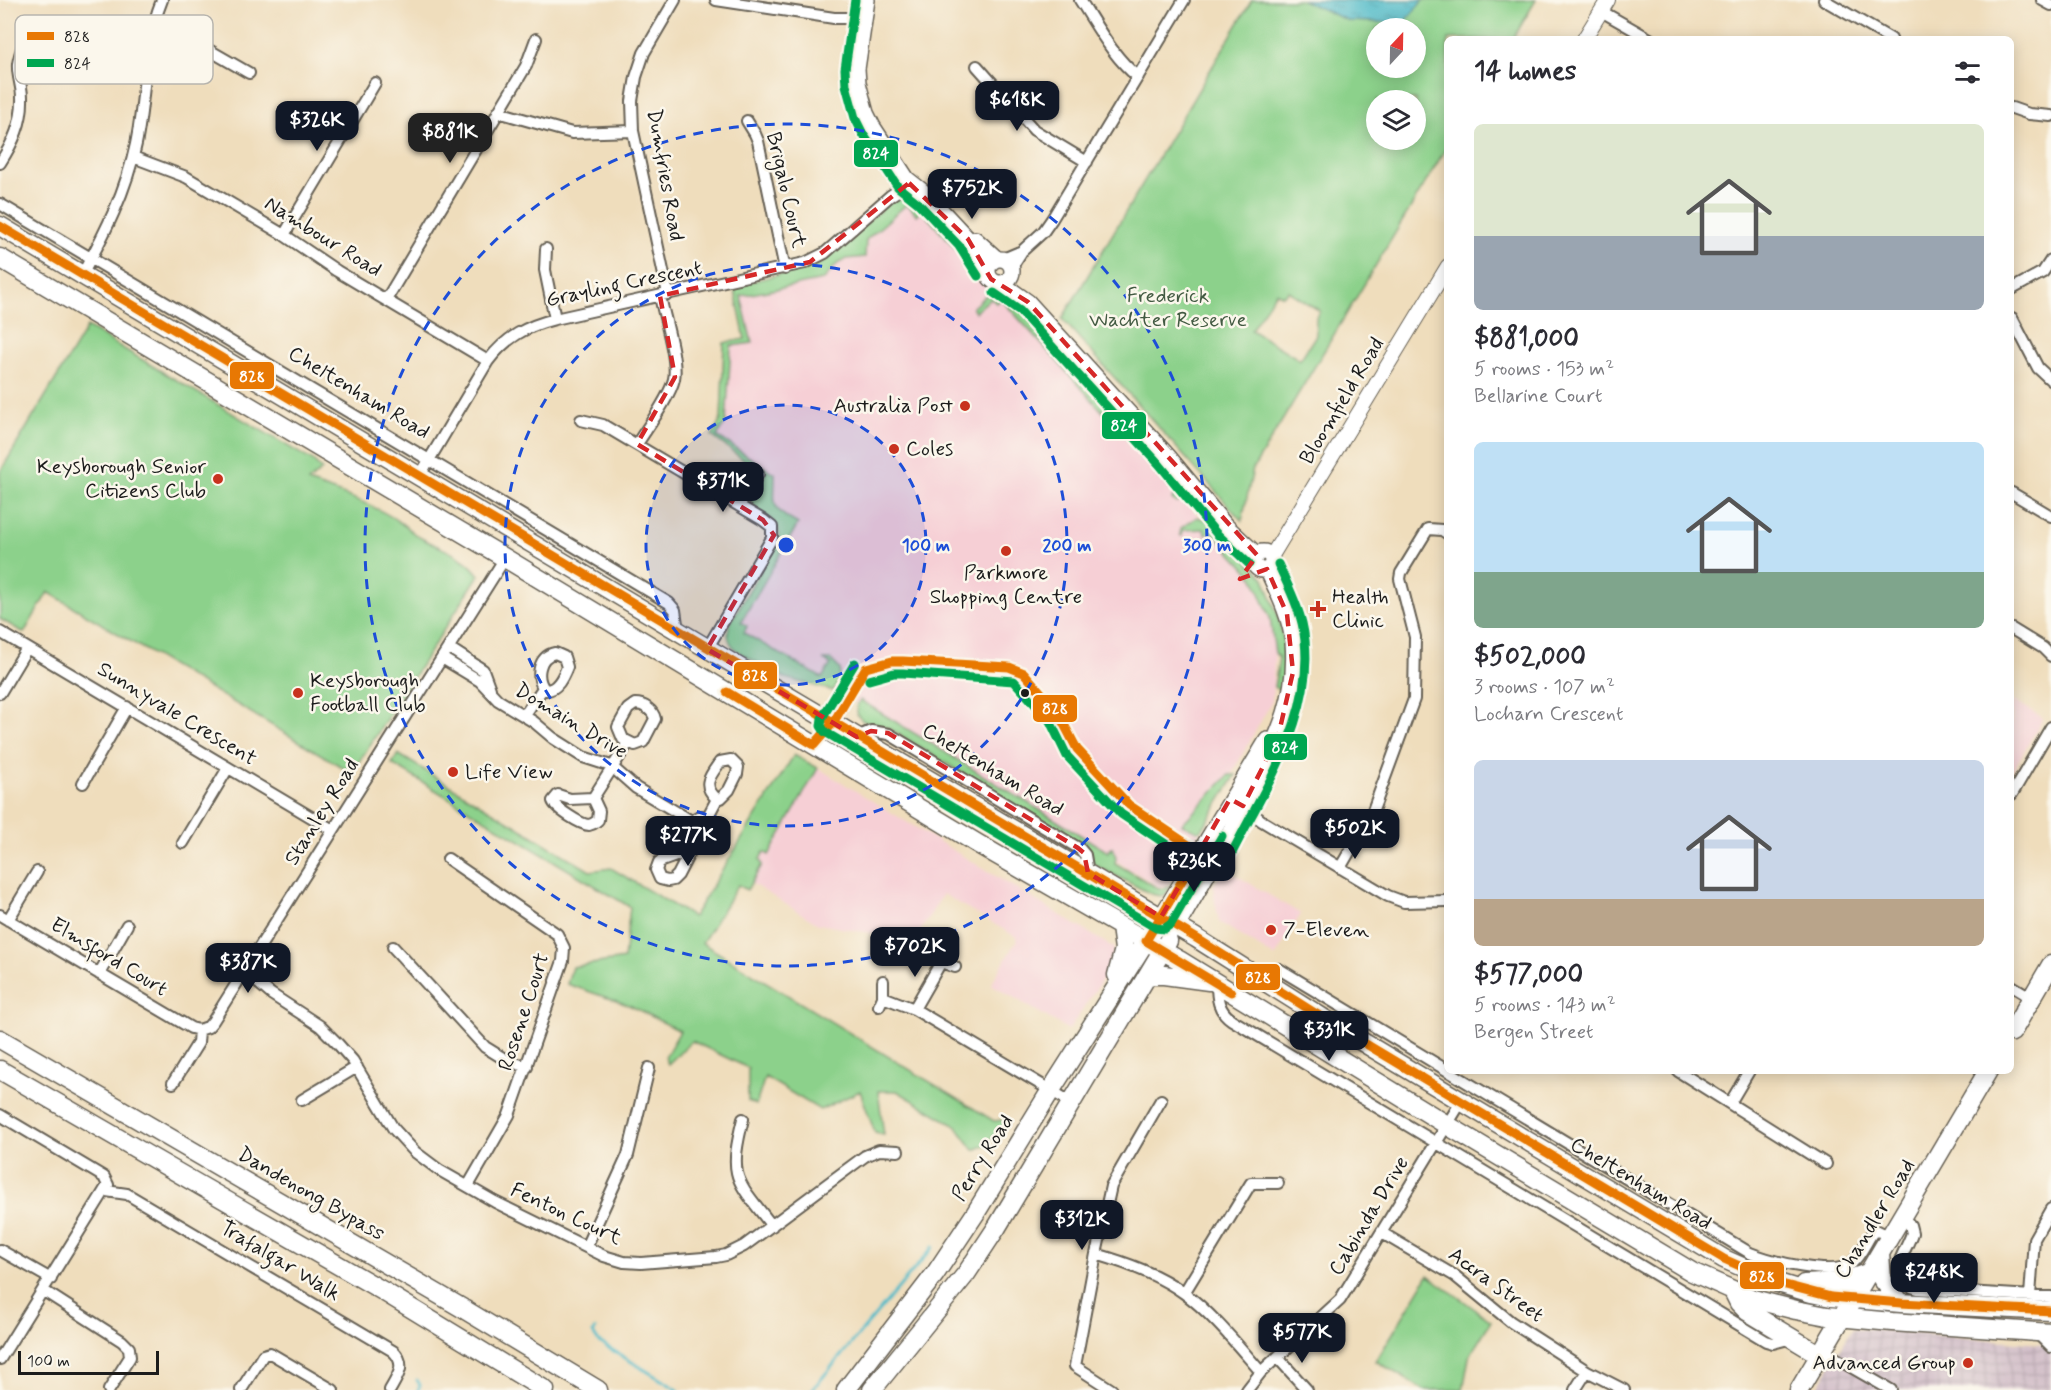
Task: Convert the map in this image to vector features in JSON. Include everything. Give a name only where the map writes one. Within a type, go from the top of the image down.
[{"type":"main road","points":[[867,0],[860,49],[867,91],[876,118],[909,178],[930,189],[1002,269],[1028,302],[1168,456],[1225,525],[1265,560],[1287,614],[1293,642],[1293,672],[1286,709],[1237,806],[1216,858],[1169,922]]},
{"type":"main road","name":"Cheltenham Road","points":[[0,226],[707,649],[1088,873],[1251,971],[1319,1016],[1724,1259],[1778,1283],[1811,1293],[1901,1303],[2051,1311]]},
{"type":"main road","points":[[0,258],[505,558],[814,745],[1162,950],[1677,1263],[1733,1291],[1781,1307],[1843,1317],[2043,1332]]},
{"type":"main road","points":[[406,499],[419,477]]},
{"type":"main road","points":[[505,558],[519,536]]},
{"type":"main road","points":[[814,745],[828,720]]},
{"type":"main road","points":[[872,1390],[971,1267],[1003,1218],[1162,950],[1169,922],[1202,849],[1237,806]]},
{"type":"main road","points":[[1202,849],[1216,858]]},
{"type":"main road","name":"Perry Road","points":[[846,1390],[952,1250],[1146,941],[1169,922]]},
{"type":"main road","points":[[1107,1002],[1124,949],[1121,927]]},
{"type":"main road","points":[[2014,1029],[2051,966]]},
{"type":"main road","points":[[1148,975],[1215,982]]},
{"type":"main road","name":"Dandenong Bypass","points":[[0,1039],[471,1313],[598,1390]]},
{"type":"main road","points":[[0,1070],[373,1285],[545,1390]]},
{"type":"main road","name":"Chandler Road","points":[[1799,1390],[1987,1074]]},
{"type":"main road","points":[[1880,1254],[1882,1279],[1901,1303]]},
{"type":"main road","points":[[1778,1283],[1834,1283],[1870,1272]]},
{"type":"main road","points":[[1733,1291],[1742,1307],[1792,1338],[1822,1353]]},
{"type":"street","points":[[157,15],[162,0]]},
{"type":"street","name":"Dumfries Road","points":[[637,444],[670,390],[675,377],[664,295],[633,132],[632,101],[640,64],[675,0]]},
{"type":"street","points":[[716,0],[744,2],[863,24]]},
{"type":"street","points":[[1080,0],[1117,56],[1138,77]]},
{"type":"street","points":[[1002,269],[1043,232],[1052,219],[1184,0]]},
{"type":"street","points":[[1824,0],[1886,36]]},
{"type":"street","points":[[2042,0],[2051,5]]},
{"type":"street","points":[[1586,36],[1604,5],[1646,36]]},
{"type":"street","points":[[386,300],[526,66],[536,39]]},
{"type":"street","points":[[213,53],[249,73]]},
{"type":"street","points":[[977,66],[1034,130],[1087,162]]},
{"type":"street","points":[[284,235],[375,83]]},
{"type":"street","points":[[0,163],[19,126],[22,97],[20,84]]},
{"type":"street","points":[[82,275],[116,208],[133,157],[143,84]]},
{"type":"street","points":[[2014,109],[2029,114],[2051,116]]},
{"type":"street","points":[[498,112],[572,133],[633,132]]},
{"type":"street","name":"Brigalo Court","points":[[747,121],[758,141],[785,269]]},
{"type":"street","name":"Nambour Road","points":[[133,157],[186,177],[488,361]]},
{"type":"street","name":"Grayling Crescent","points":[[419,477],[488,361],[505,341],[515,334],[538,323],[805,263],[825,253],[909,178]]},
{"type":"street","name":"Cheltenham Road","points":[[0,204],[671,604],[675,610],[679,631]]},
{"type":"street","points":[[546,249],[545,270],[555,319]]},
{"type":"street","points":[[2014,288],[2043,272],[2051,260]]},
{"type":"street","name":"Bloomfield Road","points":[[1265,560],[1444,274]]},
{"type":"street","points":[[2014,322],[2038,368],[2051,380]]},
{"type":"street","points":[[581,420],[603,425],[768,523],[774,534],[707,649]]},
{"type":"street","points":[[739,506],[758,474]]},
{"type":"street","points":[[2014,494],[2051,516]]},
{"type":"street","points":[[1340,868],[1372,813],[1414,699],[1415,638],[1400,579],[1401,573],[1428,529],[1444,531]]},
{"type":"street","name":"Stanley Road","points":[[173,1083],[198,1043],[199,1030],[207,1027],[213,1021],[505,558]]},
{"type":"street","points":[[2014,630],[2043,648],[2051,656]]},
{"type":"street","name":"Sunnyvale Crescent","points":[[0,632],[333,830]]},
{"type":"street","points":[[0,693],[27,648]]},
{"type":"street","name":"Domain Drive","points":[[449,648],[483,670],[491,692]]},
{"type":"street","name":"Domain Drive","points":[[442,658],[480,681],[501,702],[553,738],[583,757],[613,767],[636,788],[693,822]]},
{"type":"street","points":[[524,717],[543,688]]},
{"type":"street","points":[[83,783],[127,707]]},
{"type":"street","points":[[2014,791],[2051,727]]},
{"type":"street","points":[[593,798],[628,743]]},
{"type":"street","points":[[183,843],[228,768]]},
{"type":"street","points":[[560,795],[573,799],[593,798],[600,813],[596,822],[590,824],[584,824],[555,806],[554,799],[560,795]]},
{"type":"street","points":[[568,814],[573,799]]},
{"type":"street","points":[[707,818],[717,799]]},
{"type":"street","points":[[1237,806],[1388,896],[1404,902],[1444,901]]},
{"type":"street","points":[[699,817],[707,818],[712,824],[711,831],[706,836],[698,836],[693,831],[693,822],[699,817]]},
{"type":"street","points":[[690,849],[698,836]]},
{"type":"street","name":"Rosene Court","points":[[448,859],[557,934],[562,941],[564,954],[509,1115],[468,1186]]},
{"type":"street","points":[[4,918],[37,872]]},
{"type":"street","name":"Elmsford Court","points":[[4,918],[191,1028],[199,1030]]},
{"type":"street","points":[[99,974],[127,925]]},
{"type":"street","points":[[393,947],[485,1047],[506,1060],[527,1067]]},
{"type":"street","points":[[914,1009],[939,959],[955,967]]},
{"type":"street","name":"Cheltenham Road","points":[[1251,971],[1279,969],[1444,1068]]},
{"type":"street","name":"Fenton Court","points":[[241,976],[320,1026],[357,1067],[384,1114],[404,1141],[427,1162],[519,1215],[614,1260],[633,1263],[716,1257],[735,1251],[865,1156],[879,1150],[898,1151]]},
{"type":"street","points":[[883,981],[881,1001],[914,1009],[1072,1103]]},
{"type":"street","points":[[1215,982],[1218,1004],[1227,1017],[1766,1341],[1773,1343],[1792,1338]]},
{"type":"street","points":[[2014,987],[2032,998]]},
{"type":"street","points":[[302,1100],[357,1067]]},
{"type":"street","points":[[585,1247],[628,1155],[650,1068]]},
{"type":"street","name":"Cheltenham Road","points":[[1453,1074],[1750,1253],[1782,1263],[1845,1267],[1853,1262],[1874,1231],[1891,1237]]},
{"type":"street","points":[[1683,1074],[1826,1164]]},
{"type":"street","points":[[1730,1103],[1747,1074]]},
{"type":"street","points":[[1112,1390],[1076,1365],[1111,1186],[1161,1100]]},
{"type":"street","name":"Cabinda Drive","points":[[1246,1390],[1262,1372],[1340,1300],[1461,1102]]},
{"type":"street","points":[[0,1115],[104,1177],[107,1187],[0,1359]]},
{"type":"street","points":[[743,1119],[735,1157],[735,1172],[743,1188],[772,1226]]},
{"type":"street","points":[[1184,1293],[1251,1183],[1278,1183]]},
{"type":"street","name":"Trafalgar Walk","points":[[107,1187],[127,1194],[393,1351],[399,1357],[401,1366],[390,1390]]},
{"type":"street","points":[[2030,1296],[2034,1239],[2051,1209]]},
{"type":"street","points":[[1903,1216],[1910,1225],[1912,1233],[1898,1265],[1900,1275],[1909,1286],[1918,1289],[2051,1297]]},
{"type":"street","name":"Accra Street","points":[[1382,1233],[1455,1276],[1511,1322],[1587,1371],[1624,1390]]},
{"type":"street","points":[[0,1250],[51,1279]]},
{"type":"street","points":[[1096,1254],[1135,1266],[1184,1293],[1204,1310],[1262,1372]]},
{"type":"street","points":[[44,1291],[122,1341],[129,1348],[130,1358],[109,1390]]},
{"type":"street","points":[[2043,1332],[2051,1347]]},
{"type":"street","points":[[241,1390],[260,1360],[270,1353],[333,1390]]},
{"type":"street","points":[[1822,1353],[1891,1390]]},
{"type":"street","points":[[1278,1358],[1307,1390]]},
{"type":"street","points":[[1575,1390],[1587,1371]]},
{"type":"highlighted area","points":[[909,183],[968,239],[991,279],[1028,302],[1257,555],[1240,579],[1267,569],[1287,614],[1293,672],[1278,737],[1243,806],[1230,799],[1161,917],[1088,873],[1084,853],[1078,848],[888,733],[871,731],[857,737],[707,649],[774,535],[763,520],[637,444],[675,377],[660,296],[810,262]]},
{"type":"shaded area","name":"Parkmore Shopping Centre","points":[[915,197],[1254,578],[1276,635],[1272,701],[1168,885],[1159,887],[860,705],[833,691],[822,678],[743,633],[741,622],[798,524],[751,498],[764,475],[712,436],[721,419],[724,343],[745,339],[735,292],[819,270]]},
{"type":"shaded area","points":[[2014,700],[2043,718],[2014,769]]},
{"type":"shaded area","points":[[818,768],[1114,948],[1112,965],[1069,1030],[991,984],[1018,938],[943,894],[914,942],[899,933],[893,943],[881,935],[818,924],[751,883],[762,865],[760,859],[764,852],[769,855]]},
{"type":"shaded area","name":"7-Eleven","points":[[1224,868],[1301,914],[1275,957],[1219,922],[1213,887]]},
{"type":"shaded area","points":[[1853,1328],[2051,1345],[2051,1390],[1816,1390]]},
{"type":"green space","name":"Frederick Wachter Reserve","points":[[1252,0],[1302,0],[1349,21],[1366,22],[1366,78],[1426,78],[1426,18],[1407,18],[1423,0],[1536,0],[1515,36],[1444,36],[1444,152],[1253,469],[1242,521],[1062,319]],"holes":[[[1288,291],[1320,311],[1316,317],[1316,335],[1300,360],[1251,330],[1276,292],[1283,296]]]},
{"type":"green space","points":[[905,189],[915,190],[960,240],[980,267],[977,275],[922,211],[917,215],[907,204],[866,240],[865,257],[846,259],[837,264],[823,280],[741,296],[752,343],[731,346],[726,422],[717,436],[775,474],[775,500],[778,510],[798,524],[741,622],[747,626],[744,633],[822,678],[831,664],[823,660],[831,660],[840,669],[839,681],[833,691],[785,678],[740,653],[729,640],[730,623],[779,539],[779,532],[774,522],[751,504],[751,498],[764,475],[712,436],[721,419],[724,343],[745,339],[734,286],[819,264]]},
{"type":"green space","points":[[1004,291],[1022,303],[1021,307],[1118,416],[1181,493],[1179,502],[1176,503],[1172,499],[1177,494],[1001,299],[996,303],[991,298],[975,312],[972,308],[986,295]]},
{"type":"green space","points":[[87,327],[313,461],[322,470],[308,482],[377,509],[418,536],[460,557],[479,575],[352,773],[48,592],[24,633],[0,619],[0,472]]},
{"type":"green space","points":[[1197,517],[1211,521],[1264,578],[1278,616],[1285,647],[1282,692],[1274,687],[1279,658],[1275,653],[1270,618],[1254,578],[1211,531],[1205,535],[1204,529],[1183,530],[1182,536],[1180,535],[1181,528]]},
{"type":"green space","points":[[860,700],[1108,852],[1112,847],[1116,857],[1115,863],[1156,887],[1164,889],[1171,885],[1166,894],[1160,896],[1151,894],[1097,866],[1092,862],[1086,849],[890,729],[863,721],[857,715],[857,704]]},
{"type":"green space","points":[[398,754],[590,871],[611,868],[693,917],[794,755],[818,768],[769,855],[764,852],[760,859],[762,865],[747,890],[738,885],[702,943],[994,1121],[1006,1122],[986,1145],[974,1150],[956,1126],[897,1091],[878,1091],[884,1135],[875,1133],[860,1091],[820,1110],[765,1077],[756,1105],[748,1101],[748,1068],[692,1041],[668,1064],[665,1057],[680,1031],[631,1006],[567,984],[572,967],[624,959],[630,907],[392,764]]},
{"type":"green space","points":[[1229,775],[1236,775],[1202,830],[1197,831],[1182,824]]},
{"type":"green space","points":[[1428,1275],[1491,1321],[1469,1357],[1463,1390],[1424,1390],[1376,1361]]},
{"type":"water","points":[[1302,0],[1423,0],[1408,18],[1366,18],[1366,22],[1349,21]]},
{"type":"waterway","points":[[812,1390],[933,1247]]},
{"type":"waterway","points":[[595,1329],[593,1333],[599,1342],[678,1390]]},
{"type":"waterway","points":[[417,1380],[420,1385],[418,1390]]},
{"type":"transit line","name":"824","points":[[855,0],[845,69],[846,85],[855,118],[898,187],[918,203],[959,246],[978,276]]},
{"type":"transit line","name":"828","points":[[0,226],[1196,938],[1326,1020],[1724,1259],[1778,1283],[1831,1297],[2051,1311]]},
{"type":"transit line","name":"824","points":[[994,293],[1020,311],[1159,464],[1216,533],[1249,564]]},
{"type":"transit line","name":"824","points":[[869,680],[894,673],[903,673],[1014,681],[1050,721],[1067,756],[1121,814],[1194,863],[1215,870],[1227,863],[1271,778],[1285,748],[1304,687],[1306,655],[1302,623],[1295,601],[1278,564]]},
{"type":"transit line","name":"828","points":[[866,668],[892,661],[903,661],[1009,667],[1024,673],[1057,711],[1077,749],[1129,805],[1199,852]]},
{"type":"transit line","name":"824","points":[[855,663],[822,718],[821,726],[825,732],[1156,928],[1164,929],[1171,924],[1222,836]]},
{"type":"transit line","name":"828","points":[[727,692],[814,745],[833,723],[865,669]]},
{"type":"transit line","name":"828","points":[[1199,852],[1146,941],[1231,992]]},
{"type":"place","name":"Australia Post","points":[[965,406]]},
{"type":"place","name":"Coles","points":[[894,449]]},
{"type":"place","name":"Keysborough Senior Citizens Club","points":[[218,479]]},
{"type":"place","name":"Parkmore Shopping Centre","points":[[1006,551]]},
{"type":"place","name":"Health Clinic","points":[[1318,609]]},
{"type":"place","name":"Keysborough Football Club","points":[[298,693]]},
{"type":"place","name":"Life View","points":[[453,772]]},
{"type":"place","name":"7-Eleven","points":[[1271,930]]},
{"type":"place","name":"Advanced Group","points":[[1968,1363]]}]
